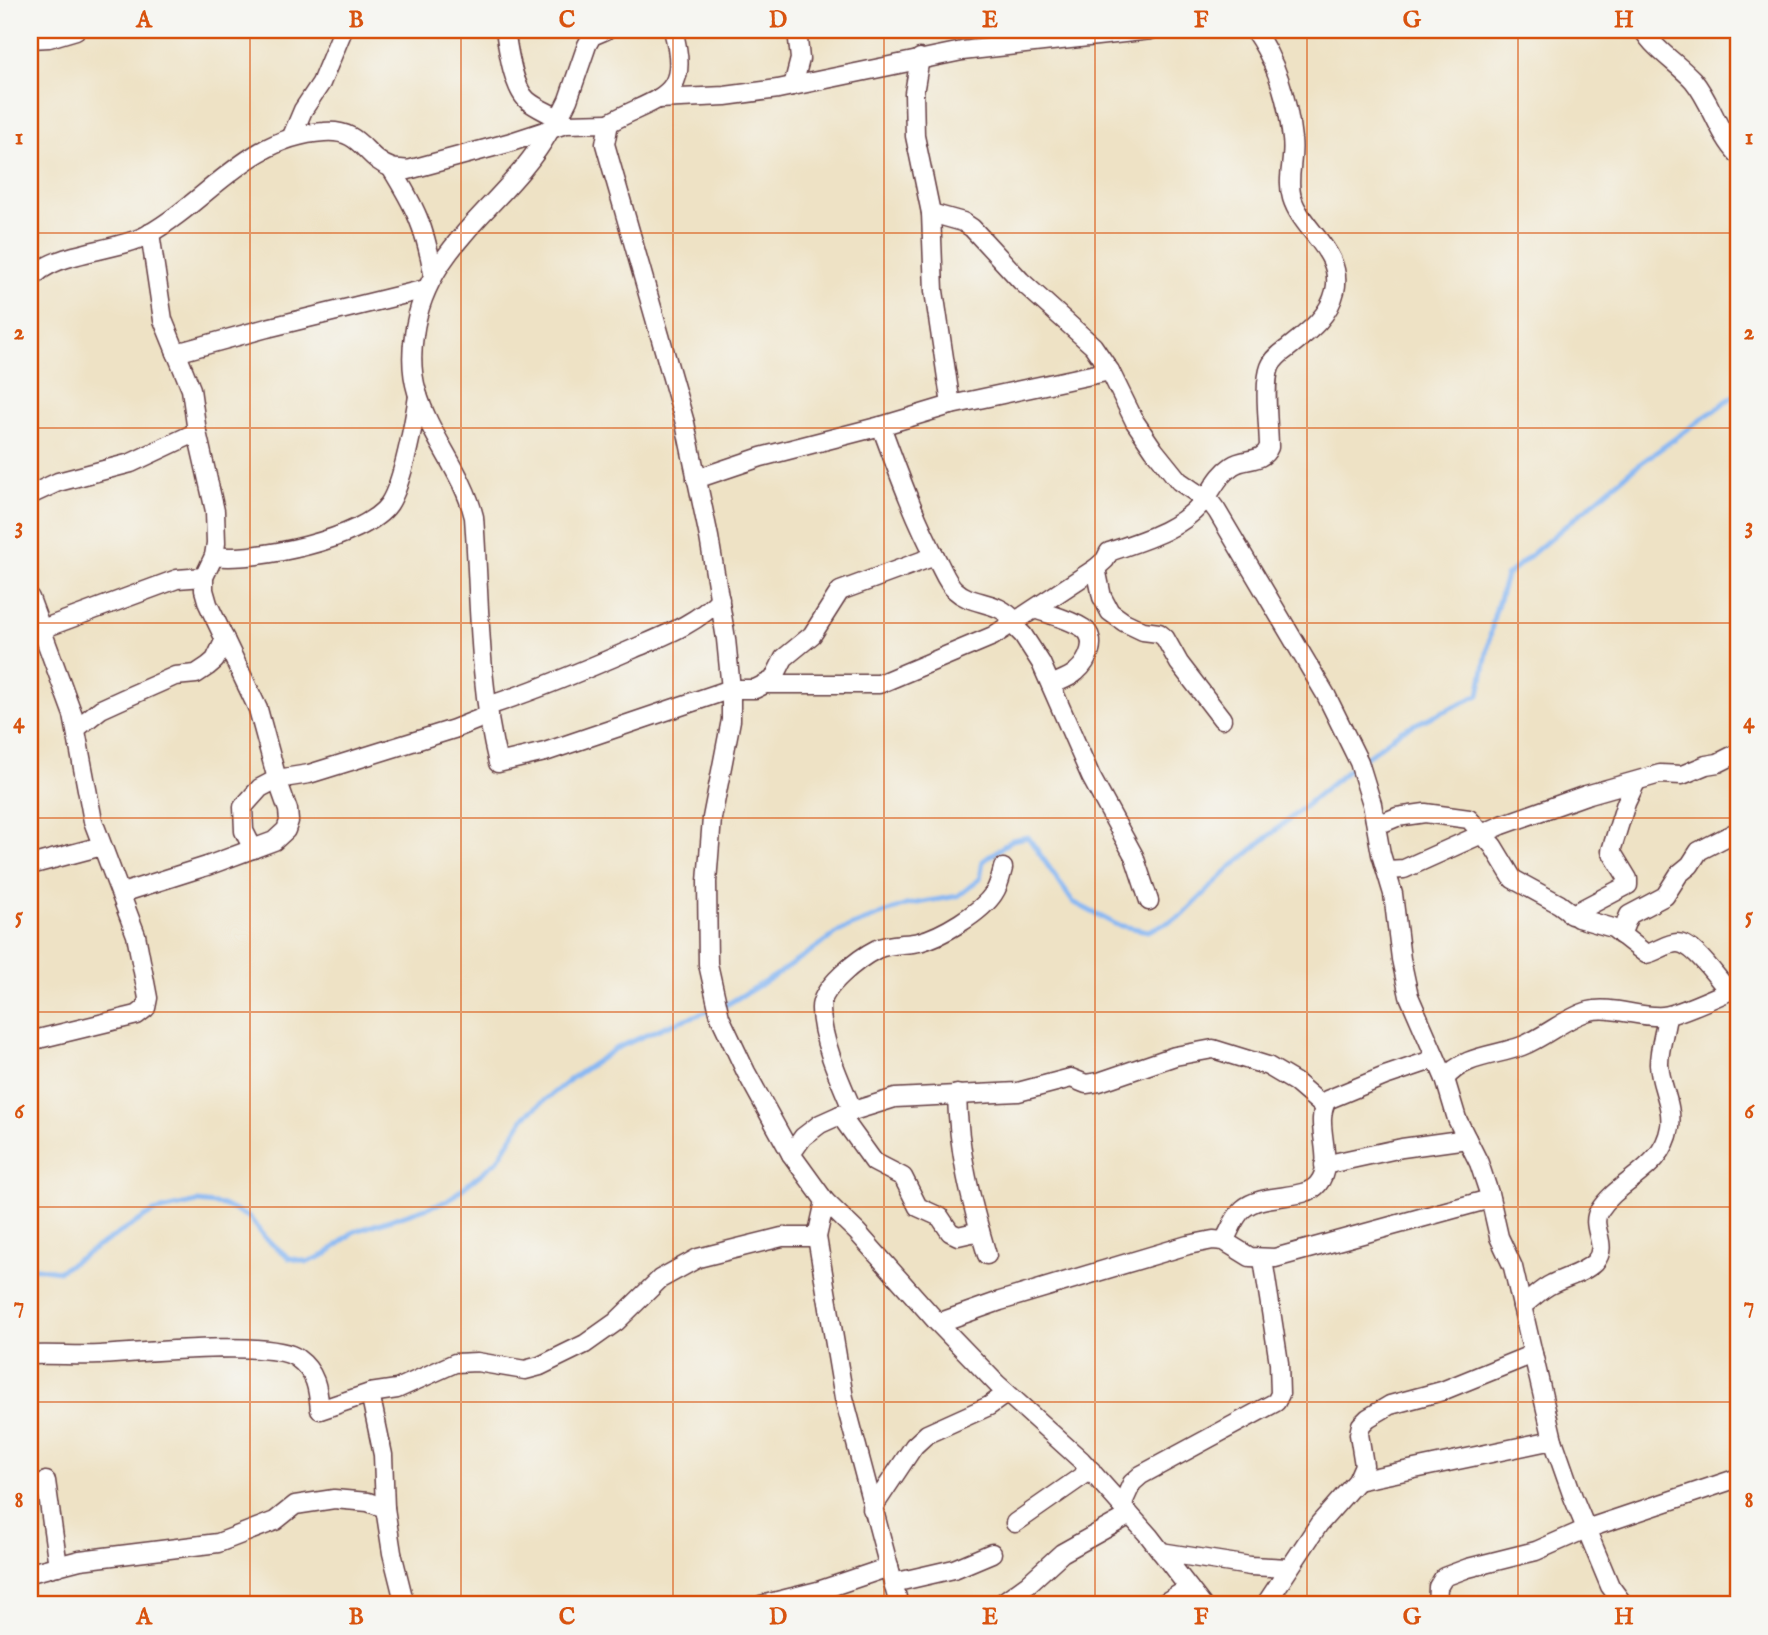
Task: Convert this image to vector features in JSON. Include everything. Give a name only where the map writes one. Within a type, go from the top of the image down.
[{"type":"street","points":[[30,39],[49,38],[76,30]]},
{"type":"street","points":[[292,136],[303,110],[326,72],[343,30]]},
{"type":"street","points":[[505,30],[521,92],[558,124]]},
{"type":"street","points":[[606,30],[592,36],[587,45],[558,124],[524,169],[450,248],[429,281],[415,321],[411,373],[426,416],[469,496],[474,517],[488,710],[498,763],[545,752],[731,689],[755,689],[768,684],[879,684],[965,649],[1014,623],[1096,568],[1109,552],[1142,542],[1186,519],[1205,500],[1225,471],[1240,461],[1257,459],[1266,453],[1269,447],[1270,368],[1278,355],[1321,319],[1330,305],[1336,279],[1327,251],[1305,223],[1292,199],[1289,167],[1293,142],[1285,103],[1275,66],[1254,30]]},
{"type":"street","points":[[30,281],[46,265],[119,247],[150,233],[172,219],[242,162],[292,136],[337,131],[350,135],[375,158],[391,168],[408,170],[558,124],[609,123],[658,99],[673,88],[680,69],[673,30]]},
{"type":"street","points":[[793,86],[800,59],[797,30]]},
{"type":"street","points":[[658,99],[725,96],[793,86],[920,58],[1050,35],[1151,30]]},
{"type":"street","points":[[1643,30],[1658,48],[1693,80],[1713,110],[1727,142],[1738,154]]},
{"type":"street","points":[[920,58],[914,93],[915,136],[932,213],[934,290],[951,405]]},
{"type":"street","points":[[609,123],[605,144],[610,166],[685,424],[720,599],[731,689],[731,720],[708,851],[707,955],[720,1017],[746,1072],[791,1154],[825,1201],[1007,1393],[1091,1470],[1202,1605]]},
{"type":"street","points":[[391,168],[414,205],[423,228],[429,281]]},
{"type":"street","points":[[932,213],[963,222],[972,228],[1021,281],[1093,346],[1154,450],[1179,481],[1211,503],[1227,526],[1326,695],[1356,754],[1376,819],[1409,996],[1446,1079],[1457,1119],[1479,1163],[1499,1237],[1513,1267],[1553,1440],[1616,1601]]},
{"type":"street","points":[[122,893],[253,849],[281,836],[289,821],[258,709],[208,604],[204,590],[204,577],[214,556],[215,510],[191,389],[163,320],[150,233]]},
{"type":"street","points":[[176,354],[429,281]]},
{"type":"street","points":[[696,479],[761,457],[951,405],[1110,371]]},
{"type":"street","points":[[214,556],[236,557],[322,541],[362,526],[379,514],[395,493],[412,432],[418,396]]},
{"type":"street","points":[[881,426],[919,525],[956,592],[996,605],[1008,612],[1041,663],[1091,777],[1134,856],[1149,901]]},
{"type":"street","points":[[30,495],[58,482],[131,463],[198,432]]},
{"type":"street","points":[[768,684],[778,673],[784,657],[812,635],[840,591],[935,556]]},
{"type":"street","points":[[1096,568],[1102,597],[1110,612],[1143,631],[1159,633],[1223,719]]},
{"type":"street","points":[[42,629],[177,579],[204,577]]},
{"type":"street","points":[[30,598],[77,728],[93,821],[122,893],[141,956],[148,998],[146,1008],[137,1014],[30,1041]]},
{"type":"street","points":[[253,849],[244,831],[243,807],[260,788],[277,779],[309,774],[454,729],[488,710],[682,628],[708,611],[720,599]]},
{"type":"street","points":[[1035,609],[1084,629],[1091,639],[1089,655],[1082,666],[1075,674],[1051,685]]},
{"type":"street","points":[[77,728],[101,709],[145,688],[176,676],[196,674],[215,660],[225,639]]},
{"type":"street","points":[[1387,870],[1411,866],[1483,833],[1604,789],[1660,774],[1682,775],[1738,753]]},
{"type":"street","points":[[1571,915],[1628,886],[1628,878],[1611,851],[1626,803],[1636,782]]},
{"type":"street","points":[[1376,819],[1385,822],[1397,817],[1425,813],[1449,818],[1462,817],[1474,822],[1513,879],[1559,904],[1571,915],[1608,925],[1646,954],[1673,944],[1684,944],[1734,989],[1667,1016],[1641,1016],[1602,1009],[1589,1011],[1522,1046],[1461,1064],[1451,1071],[1446,1079]]},
{"type":"street","points":[[1622,935],[1629,915],[1665,896],[1699,851],[1738,831]]},
{"type":"street","points":[[30,864],[102,846]]},
{"type":"street","points":[[980,1231],[958,1236],[950,1232],[940,1217],[918,1207],[903,1177],[874,1162],[846,1113],[821,1010],[825,991],[878,948],[927,940],[965,920],[993,895],[1003,868]]},
{"type":"street","points":[[1522,1307],[1544,1288],[1595,1262],[1601,1244],[1595,1221],[1599,1211],[1642,1172],[1664,1146],[1670,1129],[1671,1112],[1659,1061],[1667,1016]]},
{"type":"street","points":[[791,1154],[803,1138],[820,1124],[895,1098],[1018,1092],[1071,1078],[1086,1084],[1099,1082],[1175,1056],[1213,1049],[1268,1066],[1295,1082],[1323,1106]]},
{"type":"street","points":[[1224,1241],[1242,1210],[1255,1201],[1300,1193],[1317,1187],[1323,1177],[1324,1165],[1323,1106],[1333,1096],[1435,1059]]},
{"type":"street","points":[[957,1094],[961,1149],[971,1203],[987,1255]]},
{"type":"street","points":[[1324,1165],[1402,1148],[1467,1139]]},
{"type":"street","points":[[938,1323],[1047,1286],[1188,1245],[1213,1240],[1224,1241],[1250,1256],[1263,1259],[1292,1254],[1490,1199]]},
{"type":"street","points":[[825,1201],[817,1237],[844,1398],[900,1605]]},
{"type":"street","points":[[30,1355],[85,1356],[138,1351],[275,1350],[296,1356],[314,1375],[320,1410],[370,1393],[397,1389],[455,1363],[477,1363],[525,1370],[540,1366],[585,1344],[616,1322],[660,1279],[698,1258],[782,1237],[817,1237]]},
{"type":"street","points":[[999,1605],[1028,1584],[1062,1553],[1126,1510],[1132,1483],[1141,1475],[1276,1402],[1280,1394],[1279,1363],[1263,1259]]},
{"type":"street","points":[[1265,1605],[1319,1524],[1357,1481],[1364,1465],[1360,1425],[1390,1405],[1442,1391],[1533,1354]]},
{"type":"street","points":[[370,1393],[382,1444],[385,1508],[392,1552],[405,1605]]},
{"type":"street","points":[[872,1508],[914,1446],[928,1434],[989,1406],[1007,1393]]},
{"type":"street","points":[[1357,1481],[1553,1440]]},
{"type":"street","points":[[1016,1523],[1091,1470]]},
{"type":"street","points":[[1437,1605],[1438,1587],[1444,1577],[1468,1568],[1536,1551],[1586,1529],[1738,1478]]},
{"type":"street","points":[[46,1480],[58,1566]]},
{"type":"street","points":[[30,1573],[80,1560],[218,1543],[275,1521],[295,1505],[334,1499],[368,1502],[385,1508]]},
{"type":"street","points":[[1161,1552],[1250,1566],[1288,1568]]},
{"type":"street","points":[[761,1605],[891,1575],[954,1569],[992,1553]]},
{"type":"street","points":[[1161,1605],[1189,1588]]},
{"type":"waterway","points":[[30,1267],[59,1271],[153,1212],[197,1202],[223,1205],[250,1218],[265,1238],[289,1258],[308,1262],[327,1254],[353,1232],[447,1201],[497,1161],[525,1116],[572,1078],[615,1049],[666,1026],[726,1005],[842,930],[906,905],[958,896],[980,879],[983,861],[1012,840],[1028,837],[1073,902],[1117,925],[1148,931],[1182,916],[1229,869],[1346,772],[1402,730],[1479,695],[1494,616],[1506,576],[1634,468],[1738,393]]}]
